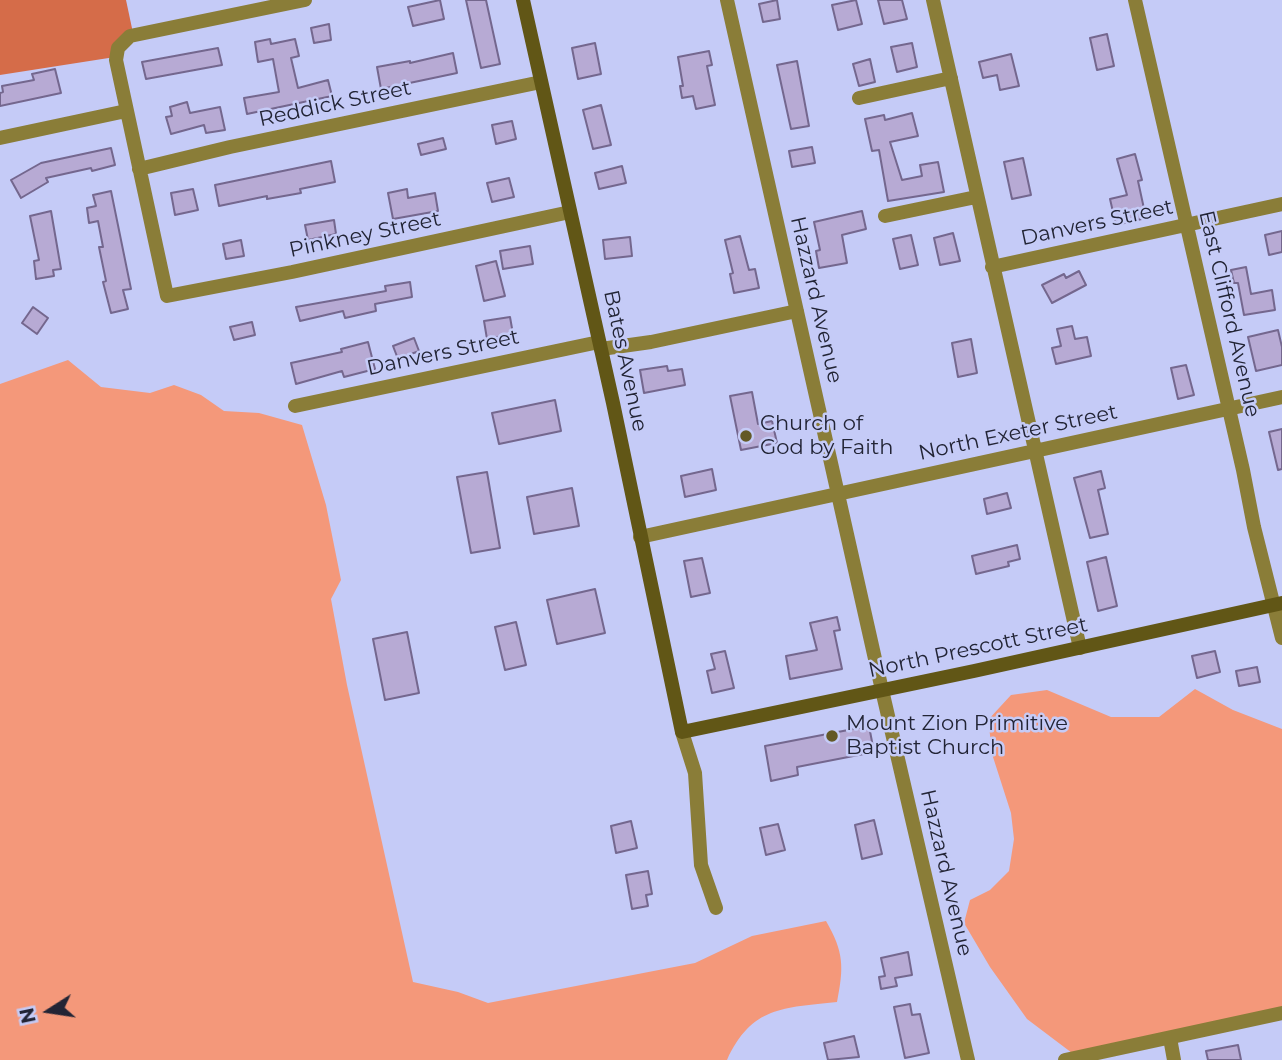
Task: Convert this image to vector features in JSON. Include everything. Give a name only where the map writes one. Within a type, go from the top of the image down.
[{"type":"street","points":[[139,169],[116,60],[118,48],[130,36],[305,0]]},
{"type":"street","name":"Bates Avenue","points":[[523,0],[682,732]]},
{"type":"street","name":"Hazzard Avenue","points":[[727,0],[881,690],[968,1060]]},
{"type":"street","points":[[933,0],[1080,648]]},
{"type":"street","name":"East Clifford Avenue","points":[[1135,0],[1188,225],[1254,527],[1278,604],[1282,638]]},
{"type":"street","points":[[859,98],[951,78]]},
{"type":"street","name":"Reddick Street","points":[[139,169],[230,147],[541,82]]},
{"type":"street","points":[[0,138],[126,111]]},
{"type":"street","name":"Pinkney Street","points":[[139,169],[167,296],[570,212]]},
{"type":"street","points":[[885,216],[976,197]]},
{"type":"street","name":"Danvers Street","points":[[992,267],[1282,204]]},
{"type":"street","name":"Danvers Street","points":[[295,406],[600,346],[651,342],[797,311]]},
{"type":"street","name":"North Exeter Street","points":[[640,537],[1282,397]]},
{"type":"street","name":"North Prescott Street","points":[[682,732],[1278,604]]},
{"type":"street","points":[[682,732],[695,774],[701,865],[716,908]]},
{"type":"street","points":[[1065,1060],[1282,1013]]},
{"type":"street","points":[[1170,1038],[1174,1060]]},
{"type":"shaded area","points":[[0,0],[126,0],[133,33],[115,57],[0,75]]},
{"type":"shaded area","points":[[68,360],[101,387],[150,393],[174,385],[201,395],[224,411],[259,413],[302,425],[326,505],[341,580],[331,599],[347,685],[413,982],[458,992],[488,1003],[695,963],[752,936],[826,921],[841,960],[837,1002],[771,1013],[747,1029],[727,1060],[0,1060],[0,384]]},
{"type":"shaded area","points":[[1195,689],[1233,710],[1282,729],[1282,1015],[1076,1056],[1027,1019],[990,967],[964,923],[970,900],[990,890],[1009,871],[1014,839],[1011,813],[993,757],[988,720],[1011,695],[1047,690],[1111,717],[1159,717]]},
{"type":"building","points":[[440,0],[444,19],[413,26],[408,7]]},
{"type":"building","points":[[466,0],[486,0],[500,64],[481,68]]},
{"type":"building","points":[[777,0],[780,19],[763,22],[759,4]]},
{"type":"building","points":[[856,0],[862,24],[838,30],[832,5]]},
{"type":"building","points":[[878,0],[902,0],[907,19],[884,24]]},
{"type":"building","points":[[329,24],[331,40],[314,43],[311,28]]},
{"type":"building","points":[[1107,34],[1114,66],[1097,70],[1090,38]]},
{"type":"building","points":[[270,39],[271,44],[295,39],[299,56],[291,58],[298,88],[328,80],[332,96],[247,114],[244,98],[279,92],[273,59],[258,62],[255,42]]},
{"type":"building","points":[[595,43],[601,74],[578,79],[572,48]]},
{"type":"building","points":[[912,43],[917,67],[897,72],[891,47]]},
{"type":"building","points":[[218,48],[222,65],[146,79],[142,62]]},
{"type":"building","points":[[709,51],[712,65],[707,66],[715,105],[696,109],[693,96],[682,98],[680,86],[683,86],[678,57]]},
{"type":"building","points":[[453,53],[457,73],[381,89],[377,67]]},
{"type":"building","points":[[1011,54],[1019,86],[1000,90],[997,75],[983,78],[979,62]]},
{"type":"building","points":[[870,59],[875,82],[859,86],[853,64]]},
{"type":"building","points":[[797,61],[809,126],[791,129],[777,65]]},
{"type":"building","points":[[55,69],[61,93],[0,106],[2,86],[34,80],[32,74]]},
{"type":"building","points":[[187,102],[190,113],[220,107],[225,130],[206,133],[204,125],[171,134],[166,117],[172,116],[170,107]]},
{"type":"building","points":[[601,105],[611,145],[593,149],[583,110]]},
{"type":"building","points":[[912,113],[918,136],[890,142],[902,180],[922,176],[920,165],[938,162],[944,192],[888,201],[879,150],[872,151],[865,119],[884,115],[885,120]]},
{"type":"building","points":[[512,121],[516,139],[496,144],[492,125]]},
{"type":"building","points":[[443,138],[446,149],[421,155],[418,144]]},
{"type":"building","points":[[812,147],[815,163],[792,167],[789,151]]},
{"type":"building","points":[[111,148],[115,165],[46,178],[48,182],[21,198],[11,180],[41,163]]},
{"type":"building","points":[[1135,154],[1142,180],[1138,181],[1146,218],[1116,225],[1110,199],[1127,195],[1117,159]]},
{"type":"building","points":[[1023,158],[1031,195],[1012,199],[1004,162]]},
{"type":"building","points":[[331,161],[335,182],[300,189],[301,193],[267,199],[267,196],[219,206],[215,185]]},
{"type":"building","points":[[622,166],[626,183],[599,189],[595,173]]},
{"type":"building","points":[[509,178],[514,197],[492,202],[487,183]]},
{"type":"building","points":[[193,189],[198,210],[175,215],[171,193]]},
{"type":"building","points":[[407,189],[408,198],[435,193],[438,211],[393,219],[388,193]]},
{"type":"building","points":[[111,191],[131,289],[123,290],[128,309],[111,313],[103,282],[106,281],[99,247],[103,247],[98,221],[89,223],[87,208],[96,206],[93,195]]},
{"type":"building","points":[[51,211],[61,269],[53,270],[54,276],[36,279],[34,261],[39,260],[30,216]]},
{"type":"building","points":[[862,211],[866,229],[842,235],[847,263],[819,268],[816,251],[820,250],[814,222]]},
{"type":"building","points":[[334,220],[336,234],[308,240],[305,225]]},
{"type":"building","points":[[1282,231],[1282,252],[1269,255],[1265,235]]},
{"type":"building","points":[[953,233],[960,261],[940,265],[934,238]]},
{"type":"building","points":[[911,235],[918,265],[900,269],[893,239]]},
{"type":"building","points":[[740,236],[749,270],[755,269],[759,288],[734,293],[730,274],[733,273],[725,240]]},
{"type":"building","points":[[630,237],[632,256],[605,259],[603,240]]},
{"type":"building","points":[[241,240],[244,256],[226,259],[223,244]]},
{"type":"building","points":[[530,246],[533,264],[503,269],[500,251]]},
{"type":"building","points":[[496,261],[505,296],[484,301],[476,266]]},
{"type":"building","points":[[1246,267],[1251,294],[1272,290],[1275,310],[1244,315],[1238,283],[1234,283],[1231,270]]},
{"type":"building","points":[[1079,271],[1086,285],[1052,303],[1042,285],[1064,274],[1066,278]]},
{"type":"building","points":[[410,282],[412,297],[375,304],[376,311],[345,318],[343,311],[300,321],[296,307],[386,291],[385,286]]},
{"type":"building","points":[[33,307],[48,318],[37,334],[22,323]]},
{"type":"building","points":[[510,317],[513,334],[487,339],[484,321]]},
{"type":"building","points":[[252,322],[255,335],[234,340],[230,327]]},
{"type":"building","points":[[1072,326],[1075,339],[1087,337],[1091,356],[1056,364],[1052,348],[1061,346],[1057,329]]},
{"type":"building","points":[[1278,330],[1282,365],[1256,371],[1248,337]]},
{"type":"building","points":[[414,338],[419,351],[398,359],[393,346]]},
{"type":"building","points":[[971,339],[977,373],[958,377],[952,343]]},
{"type":"building","points":[[368,342],[375,369],[344,377],[342,371],[296,384],[291,363],[342,352],[341,349]]},
{"type":"building","points":[[1186,365],[1194,395],[1178,399],[1171,368]]},
{"type":"building","points":[[667,366],[668,371],[682,369],[685,385],[644,393],[640,370]]},
{"type":"building","points":[[752,392],[758,424],[772,421],[777,443],[741,450],[730,396]]},
{"type":"building","points":[[555,400],[561,431],[499,444],[492,413]]},
{"type":"building","points":[[1282,429],[1282,469],[1278,470],[1269,432]]},
{"type":"building","points":[[712,469],[716,490],[685,497],[681,476]]},
{"type":"building","points":[[1101,471],[1105,488],[1098,490],[1108,534],[1090,538],[1074,478]]},
{"type":"building","points":[[487,472],[500,548],[471,553],[457,477]]},
{"type":"building","points":[[572,488],[579,526],[534,534],[527,497]]},
{"type":"building","points":[[1007,493],[1011,508],[987,514],[984,499]]},
{"type":"building","points":[[1017,545],[1020,559],[1008,562],[1009,566],[976,574],[972,556]]},
{"type":"building","points":[[1106,557],[1117,606],[1098,611],[1087,562]]},
{"type":"building","points":[[702,558],[710,593],[691,597],[684,561]]},
{"type":"building","points":[[595,589],[605,633],[557,644],[547,600]]},
{"type":"building","points":[[837,617],[840,630],[834,631],[842,669],[790,679],[786,656],[817,650],[810,623]]},
{"type":"building","points":[[516,622],[526,665],[505,670],[495,627]]},
{"type":"building","points":[[407,632],[419,693],[385,700],[373,639]]},
{"type":"building","points":[[725,651],[734,688],[712,693],[707,671],[715,669],[711,654]]},
{"type":"building","points":[[1215,651],[1220,672],[1197,678],[1192,656]]},
{"type":"building","points":[[1257,667],[1260,682],[1239,686],[1236,671]]},
{"type":"building","points":[[869,726],[874,752],[797,767],[798,775],[771,781],[765,746]]},
{"type":"building","points":[[874,820],[882,854],[862,859],[855,825]]},
{"type":"building","points":[[631,821],[637,848],[616,853],[611,826]]},
{"type":"building","points":[[778,824],[785,850],[766,855],[760,828]]},
{"type":"building","points":[[648,871],[652,894],[646,895],[648,906],[632,909],[626,875]]},
{"type":"building","points":[[908,952],[912,975],[895,978],[897,986],[881,989],[879,977],[885,976],[881,958]]},
{"type":"building","points":[[910,1004],[912,1015],[920,1014],[929,1053],[905,1058],[894,1007]]},
{"type":"building","points":[[854,1036],[859,1057],[828,1060],[824,1043]]},
{"type":"building","points":[[1238,1045],[1241,1060],[1208,1060],[1206,1051]]},
{"type":"place","name":"Church of God by Faith","points":[[746,436]]},
{"type":"place","name":"Mount Zion Primitive Baptist Church","points":[[832,736]]}]
